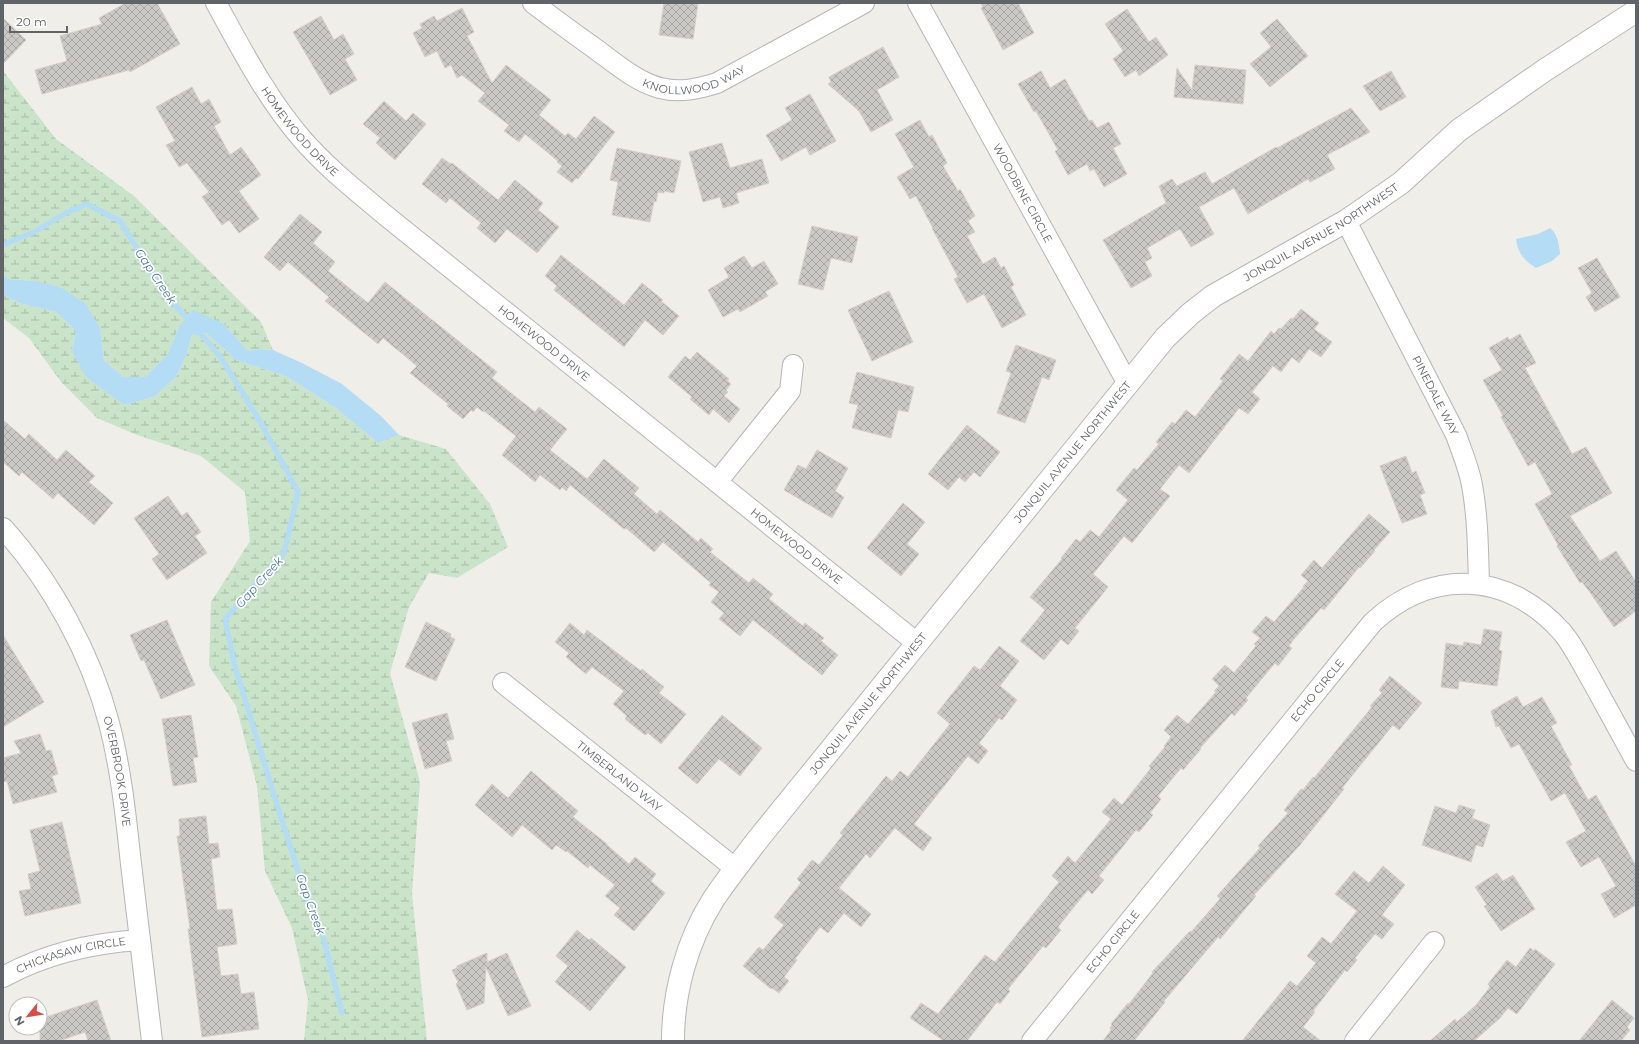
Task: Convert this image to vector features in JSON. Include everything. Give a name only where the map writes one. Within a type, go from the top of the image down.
[{"type":"street","name":"HOMEWOOD DRIVE","points":[[216,3],[274,103],[303,140],[329,168],[917,643]]},
{"type":"street","name":"KNOLLWOOD WAY","points":[[533,3],[618,66],[642,81],[660,88],[679,90],[698,89],[717,83],[864,3]]},
{"type":"street","name":"WOODBINE CIRCLE","points":[[918,3],[1128,384]]},
{"type":"street","name":"JONQUIL AVENUE NORTHWEST","points":[[673,1041],[673,1028],[679,988],[688,952],[702,920],[713,901],[736,869],[917,643],[1165,338],[1190,314],[1213,296],[1346,221],[1401,183],[1459,130],[1552,66],[1636,11]]},
{"type":"street","name":"PINEDALE WAY","points":[[1346,221],[1456,436],[1463,455],[1472,486],[1478,528],[1478,584]]},
{"type":"street","points":[[717,482],[790,391],[793,364]]},
{"type":"street","name":"OVERBROOK DRIVE","points":[[3,528],[39,574],[66,619],[85,657],[101,698],[111,730],[123,790],[152,1041]]},
{"type":"street","name":"ECHO CIRCLE","points":[[1032,1041],[1373,622],[1400,601],[1429,588],[1458,583],[1478,584],[1508,592],[1535,608],[1564,633],[1636,761]]},
{"type":"street","name":"TIMBERLAND WAY","points":[[503,683],[736,869]]},
{"type":"street","name":"CHICKASAW CIRCLE","points":[[3,977],[47,957],[69,951],[119,942],[140,940]]},
{"type":"street","points":[[1355,1041],[1434,942]]},
{"type":"green space","points":[[3,71],[56,139],[134,196],[261,322],[273,350],[259,349],[248,351],[223,323],[179,327],[167,355],[145,377],[123,377],[104,360],[100,328],[35,281],[8,279],[3,274]]},
{"type":"green space","points":[[3,295],[22,304],[56,312],[76,331],[72,351],[124,405],[154,397],[176,377],[186,356],[192,335],[206,333],[236,360],[286,376],[336,408],[378,443],[399,435],[446,449],[490,504],[508,547],[457,578],[429,573],[409,607],[390,673],[420,782],[412,894],[427,1041],[304,1041],[308,1000],[292,928],[265,871],[257,786],[236,706],[209,666],[211,602],[250,541],[245,492],[201,456],[137,435],[97,418],[62,383],[29,338],[3,318]]},
{"type":"water","points":[[1550,228],[1553,230],[1559,243],[1560,254],[1552,261],[1536,268],[1522,256],[1518,249],[1516,239],[1538,234]]},
{"type":"water","points":[[3,274],[8,279],[35,281],[60,287],[86,304],[100,328],[104,360],[123,377],[145,377],[167,355],[179,327],[193,310],[223,323],[248,351],[259,349],[273,350],[342,384],[381,416],[399,435],[378,443],[336,408],[286,376],[236,360],[206,333],[192,335],[186,356],[176,377],[154,397],[124,405],[86,377],[72,351],[76,331],[56,312],[22,304],[3,295]]},
{"type":"building","points":[[126,3],[157,3],[180,44],[130,72],[129,70],[42,94],[35,70],[67,61],[60,36],[102,24],[99,18]]},
{"type":"building","points":[[664,3],[698,3],[693,39],[659,35]]},
{"type":"building","points":[[981,3],[1018,3],[1034,33],[1003,50],[981,8],[983,7]]},
{"type":"building","points":[[462,8],[474,32],[467,36],[492,83],[506,65],[551,100],[539,115],[565,136],[568,133],[576,139],[594,116],[615,132],[578,179],[576,178],[572,183],[557,172],[562,166],[557,162],[558,161],[525,134],[519,142],[504,131],[509,125],[478,101],[485,93],[462,75],[457,78],[451,65],[445,68],[437,51],[425,57],[413,33],[422,28],[420,24],[434,16],[437,21]]},
{"type":"building","points":[[1127,9],[1149,42],[1156,37],[1168,55],[1139,76],[1136,70],[1125,77],[1113,59],[1123,51],[1105,24]]},
{"type":"building","points":[[321,16],[334,40],[343,34],[354,54],[345,59],[357,80],[330,95],[293,32]]},
{"type":"building","points":[[3,18],[26,40],[3,64]]},
{"type":"building","points":[[1277,19],[1308,56],[1270,87],[1250,64],[1271,47],[1260,33]]},
{"type":"building","points":[[883,47],[899,77],[877,90],[893,120],[871,132],[859,111],[828,84],[831,82],[829,77]]},
{"type":"building","points":[[1195,65],[1246,70],[1243,104],[1174,97],[1177,68],[1192,90]]},
{"type":"building","points":[[1041,71],[1050,88],[1065,79],[1089,121],[1092,120],[1097,128],[1109,122],[1121,144],[1113,148],[1127,174],[1104,187],[1094,169],[1090,171],[1087,164],[1068,175],[1055,151],[1058,150],[1036,111],[1034,112],[1018,84]]},
{"type":"building","points":[[1391,71],[1406,97],[1380,111],[1363,86]]},
{"type":"building","points":[[192,87],[201,104],[209,99],[221,122],[214,126],[230,155],[241,147],[261,175],[239,191],[259,219],[239,233],[229,220],[222,225],[202,197],[209,192],[187,163],[179,167],[166,145],[175,141],[156,107]]},
{"type":"building","points":[[810,94],[836,141],[810,155],[806,147],[781,161],[766,135],[792,120],[785,108]]},
{"type":"building","points":[[384,101],[406,121],[413,113],[426,124],[395,160],[376,143],[380,138],[363,124]]},
{"type":"building","points":[[1351,108],[1370,132],[1327,155],[1335,169],[1310,182],[1308,179],[1248,214],[1234,188],[1199,207],[1214,234],[1191,247],[1180,229],[1147,248],[1152,258],[1145,262],[1152,276],[1131,288],[1103,240],[1166,203],[1159,186],[1172,179],[1177,186],[1205,172],[1212,184],[1276,147],[1277,148]]},
{"type":"building","points":[[920,120],[929,137],[932,135],[947,163],[943,166],[958,191],[960,189],[975,216],[968,221],[975,232],[967,236],[983,264],[995,257],[1001,268],[1004,266],[1014,285],[1011,287],[1026,315],[1002,328],[984,294],[967,303],[954,279],[958,277],[916,196],[910,199],[897,177],[914,167],[895,134]]},
{"type":"building","points":[[722,143],[730,168],[762,159],[769,183],[736,193],[739,203],[723,208],[720,197],[703,202],[689,152]]},
{"type":"building","points":[[617,148],[681,161],[674,193],[664,191],[664,193],[658,192],[656,202],[654,201],[650,222],[612,215],[618,182],[610,180]]},
{"type":"building","points":[[442,158],[451,164],[452,163],[498,200],[515,180],[543,203],[538,210],[559,227],[537,253],[507,229],[495,243],[477,228],[481,223],[450,198],[446,203],[422,184]]},
{"type":"building","points":[[300,214],[322,232],[313,243],[335,262],[328,271],[368,303],[385,282],[497,372],[492,378],[535,412],[539,407],[567,429],[550,450],[587,479],[604,459],[639,488],[634,494],[657,514],[660,510],[698,542],[701,538],[713,549],[710,552],[749,583],[753,578],[773,594],[769,599],[803,626],[805,623],[824,638],[821,641],[838,655],[822,675],[753,620],[740,636],[719,619],[724,613],[711,602],[719,592],[709,585],[711,583],[663,542],[654,552],[626,528],[624,529],[570,485],[566,491],[562,487],[560,490],[540,475],[535,482],[502,455],[516,436],[477,407],[473,412],[471,410],[463,419],[447,406],[448,404],[410,373],[417,366],[383,338],[378,344],[325,301],[329,297],[288,262],[280,271],[264,257]]},
{"type":"building","points":[[812,226],[858,237],[852,263],[831,258],[823,290],[798,284]]},
{"type":"building","points":[[561,255],[624,305],[642,283],[663,300],[661,301],[679,316],[663,335],[645,320],[624,347],[554,290],[557,286],[545,276]]},
{"type":"building","points":[[744,256],[752,268],[764,261],[778,284],[765,292],[768,296],[740,312],[738,309],[723,317],[708,290],[729,277],[724,268]]},
{"type":"building","points":[[1597,258],[1620,297],[1595,312],[1586,297],[1592,293],[1578,268]]},
{"type":"building","points":[[889,291],[913,342],[872,361],[848,310]]},
{"type":"building","points":[[1301,309],[1319,323],[1314,329],[1332,342],[1321,357],[1309,349],[1299,363],[1292,357],[1281,372],[1273,366],[1252,392],[1260,399],[1248,414],[1239,408],[1189,473],[1179,465],[1160,489],[1170,496],[1132,543],[1124,536],[1093,574],[1108,587],[1075,628],[1079,631],[1068,645],[1061,639],[1044,660],[1020,641],[1045,610],[1030,597],[1062,559],[1061,558],[1076,539],[1080,542],[1090,530],[1099,537],[1128,500],[1116,490],[1134,468],[1137,470],[1159,444],[1156,442],[1172,422],[1175,424],[1186,410],[1195,417],[1223,381],[1220,379],[1239,354],[1248,361],[1271,331],[1274,334],[1279,328],[1281,329],[1291,318],[1293,319]]},
{"type":"building","points":[[1520,334],[1536,363],[1525,368],[1572,454],[1586,447],[1612,493],[1570,516],[1600,561],[1616,551],[1636,582],[1636,611],[1614,627],[1589,591],[1582,582],[1580,583],[1557,546],[1558,545],[1535,504],[1552,494],[1535,462],[1528,466],[1501,417],[1503,416],[1483,380],[1502,370],[1489,348],[1508,337],[1509,340]]},
{"type":"building","points":[[1016,345],[1056,360],[1049,380],[1042,377],[1025,423],[997,413],[1011,373],[1006,371]]},
{"type":"building","points":[[697,352],[729,379],[727,380],[731,384],[726,390],[728,392],[724,396],[740,409],[729,423],[713,409],[709,415],[690,399],[692,397],[668,377],[685,356],[690,360]]},
{"type":"building","points":[[857,372],[914,387],[908,412],[898,410],[891,438],[852,428],[858,405],[849,403]]},
{"type":"building","points":[[3,420],[25,439],[29,434],[57,460],[66,450],[95,476],[89,482],[113,503],[94,525],[58,493],[53,499],[22,472],[19,476],[3,462]]},
{"type":"building","points":[[967,425],[1000,452],[980,477],[974,472],[965,482],[959,477],[948,490],[928,474]]},
{"type":"building","points":[[817,450],[848,468],[835,491],[844,497],[832,518],[784,490],[798,465],[806,469]]},
{"type":"building","points":[[1406,456],[1412,473],[1416,471],[1425,493],[1420,495],[1427,514],[1402,523],[1380,466]]},
{"type":"building","points":[[168,496],[182,516],[187,512],[201,532],[195,536],[207,553],[167,580],[152,559],[159,554],[134,518]]},
{"type":"building","points":[[903,503],[925,522],[907,544],[919,554],[901,576],[867,548]]},
{"type":"building","points":[[1369,514],[1390,532],[1324,610],[1321,608],[1294,639],[1289,646],[1292,648],[1278,666],[1275,663],[1246,698],[1248,700],[1234,716],[1232,713],[1200,748],[1201,749],[1183,770],[1181,768],[1158,796],[1161,799],[1150,813],[1153,815],[1139,832],[1136,830],[1099,876],[1104,880],[1092,894],[1088,890],[1058,927],[1061,930],[1046,948],[1043,946],[1008,989],[1010,991],[1000,1004],[997,1002],[967,1041],[944,1041],[910,1018],[921,1003],[938,1014],[985,955],[995,962],[1059,882],[1052,876],[1068,856],[1075,863],[1111,819],[1102,812],[1114,798],[1122,805],[1151,768],[1149,766],[1165,747],[1164,746],[1171,737],[1164,730],[1177,715],[1188,724],[1216,692],[1214,691],[1219,686],[1212,679],[1225,665],[1234,673],[1256,646],[1254,644],[1260,638],[1252,632],[1266,616],[1274,622],[1304,587],[1303,586],[1308,581],[1301,575],[1314,560],[1322,568]]},
{"type":"building","points":[[167,620],[195,685],[161,699],[144,660],[141,661],[130,635]]},
{"type":"building","points":[[426,622],[451,634],[450,637],[455,639],[436,681],[405,667]]},
{"type":"building","points":[[570,623],[584,635],[587,630],[641,671],[642,669],[664,687],[659,693],[686,714],[661,744],[648,733],[645,735],[625,719],[627,716],[613,704],[624,691],[592,667],[586,674],[566,657],[569,653],[555,642]]},
{"type":"building","points":[[1484,629],[1502,632],[1499,650],[1502,651],[1497,686],[1459,681],[1458,689],[1441,687],[1446,643],[1463,646],[1464,642],[1481,645]]},
{"type":"building","points":[[3,635],[44,702],[3,727]]},
{"type":"building","points":[[999,646],[1019,661],[1000,686],[1017,700],[1002,720],[999,718],[979,743],[988,751],[978,764],[968,756],[914,824],[932,838],[923,851],[895,828],[870,858],[866,854],[839,888],[871,914],[861,927],[844,913],[828,933],[820,927],[795,959],[797,960],[784,977],[789,981],[779,993],[772,988],[771,989],[743,966],[759,947],[763,950],[784,925],[774,917],[801,883],[797,879],[812,860],[819,865],[843,835],[840,833],[886,776],[892,781],[900,771],[908,777],[950,724],[937,713],[974,666],[980,670]]},
{"type":"building","points":[[1390,676],[1422,703],[1399,730],[1393,725],[1342,788],[1344,789],[1300,845],[1254,895],[1256,896],[1220,939],[1218,937],[1164,1001],[1165,1002],[1134,1041],[1103,1041],[1111,1030],[1111,1024],[1128,1003],[1129,1004],[1153,973],[1152,972],[1190,931],[1191,932],[1220,899],[1217,896],[1260,848],[1258,846],[1288,813],[1284,810],[1301,789],[1303,790],[1313,777],[1314,778],[1372,707],[1370,706],[1382,693],[1379,690]]},
{"type":"building","points":[[1517,696],[1523,707],[1542,697],[1557,723],[1551,726],[1572,765],[1569,766],[1588,800],[1596,795],[1636,866],[1636,905],[1614,918],[1601,894],[1616,886],[1599,857],[1581,867],[1566,842],[1586,831],[1565,793],[1551,801],[1519,744],[1511,748],[1499,726],[1496,727],[1491,711]]},
{"type":"building","points":[[447,713],[454,739],[446,741],[452,761],[425,769],[412,723]]},
{"type":"building","points":[[191,715],[198,757],[193,758],[197,782],[173,786],[162,719]]},
{"type":"building","points":[[722,715],[762,748],[740,776],[719,759],[697,784],[678,768]]},
{"type":"building","points":[[40,734],[46,751],[51,750],[58,774],[52,776],[57,792],[13,804],[7,781],[3,782],[3,758],[21,753],[14,741]]},
{"type":"building","points":[[531,771],[578,811],[573,817],[629,864],[635,857],[656,874],[651,881],[665,893],[634,931],[614,915],[620,908],[605,896],[615,885],[590,865],[588,868],[567,851],[566,852],[556,845],[552,850],[522,825],[512,837],[475,805],[492,784],[508,798]]},
{"type":"building","points":[[1459,805],[1475,810],[1472,818],[1490,825],[1483,847],[1476,845],[1471,862],[1422,845],[1435,806],[1456,813]]},
{"type":"building","points":[[206,816],[209,844],[218,843],[220,857],[211,859],[217,910],[232,909],[237,944],[217,947],[221,976],[238,974],[241,994],[254,992],[259,1029],[202,1037],[188,929],[190,929],[177,836],[180,836],[179,819]]},
{"type":"building","points":[[62,822],[81,903],[25,916],[19,891],[31,889],[28,874],[40,871],[30,830]]},
{"type":"building","points":[[1383,866],[1405,885],[1382,915],[1394,924],[1382,939],[1375,934],[1355,958],[1357,960],[1347,972],[1345,970],[1313,1011],[1315,1012],[1303,1027],[1321,1041],[1242,1041],[1290,981],[1297,986],[1316,963],[1307,956],[1322,937],[1331,944],[1357,911],[1335,894],[1354,871],[1369,883]]},
{"type":"building","points":[[1497,873],[1503,881],[1513,875],[1535,909],[1501,931],[1484,906],[1487,905],[1475,887]]},
{"type":"building","points":[[577,930],[589,940],[591,938],[626,967],[590,1011],[555,982],[568,966],[556,956]]},
{"type":"building","points":[[1530,948],[1534,951],[1535,949],[1555,964],[1517,1014],[1508,1008],[1500,1018],[1474,1041],[1430,1041],[1455,1019],[1457,1022],[1476,1005],[1490,987],[1488,984],[1507,960],[1516,967]]},
{"type":"building","points":[[487,953],[487,962],[507,953],[531,1006],[508,1016],[486,967],[484,1003],[467,1010],[456,984],[458,982],[452,970],[457,968],[457,966]]},
{"type":"building","points":[[97,1000],[111,1041],[88,1041],[85,1032],[59,1041],[40,1041],[40,1036],[48,1036],[48,1016]]},
{"type":"building","points":[[1612,1000],[1634,1018],[1627,1027],[1630,1030],[1621,1041],[1579,1041]]},
{"type":"waterway","name":"Gap Creek","points":[[3,245],[34,232],[68,212],[87,204],[120,221],[165,293],[220,356],[261,423],[298,492],[284,553],[225,619],[234,663],[306,896],[322,932],[342,1013]]}]
